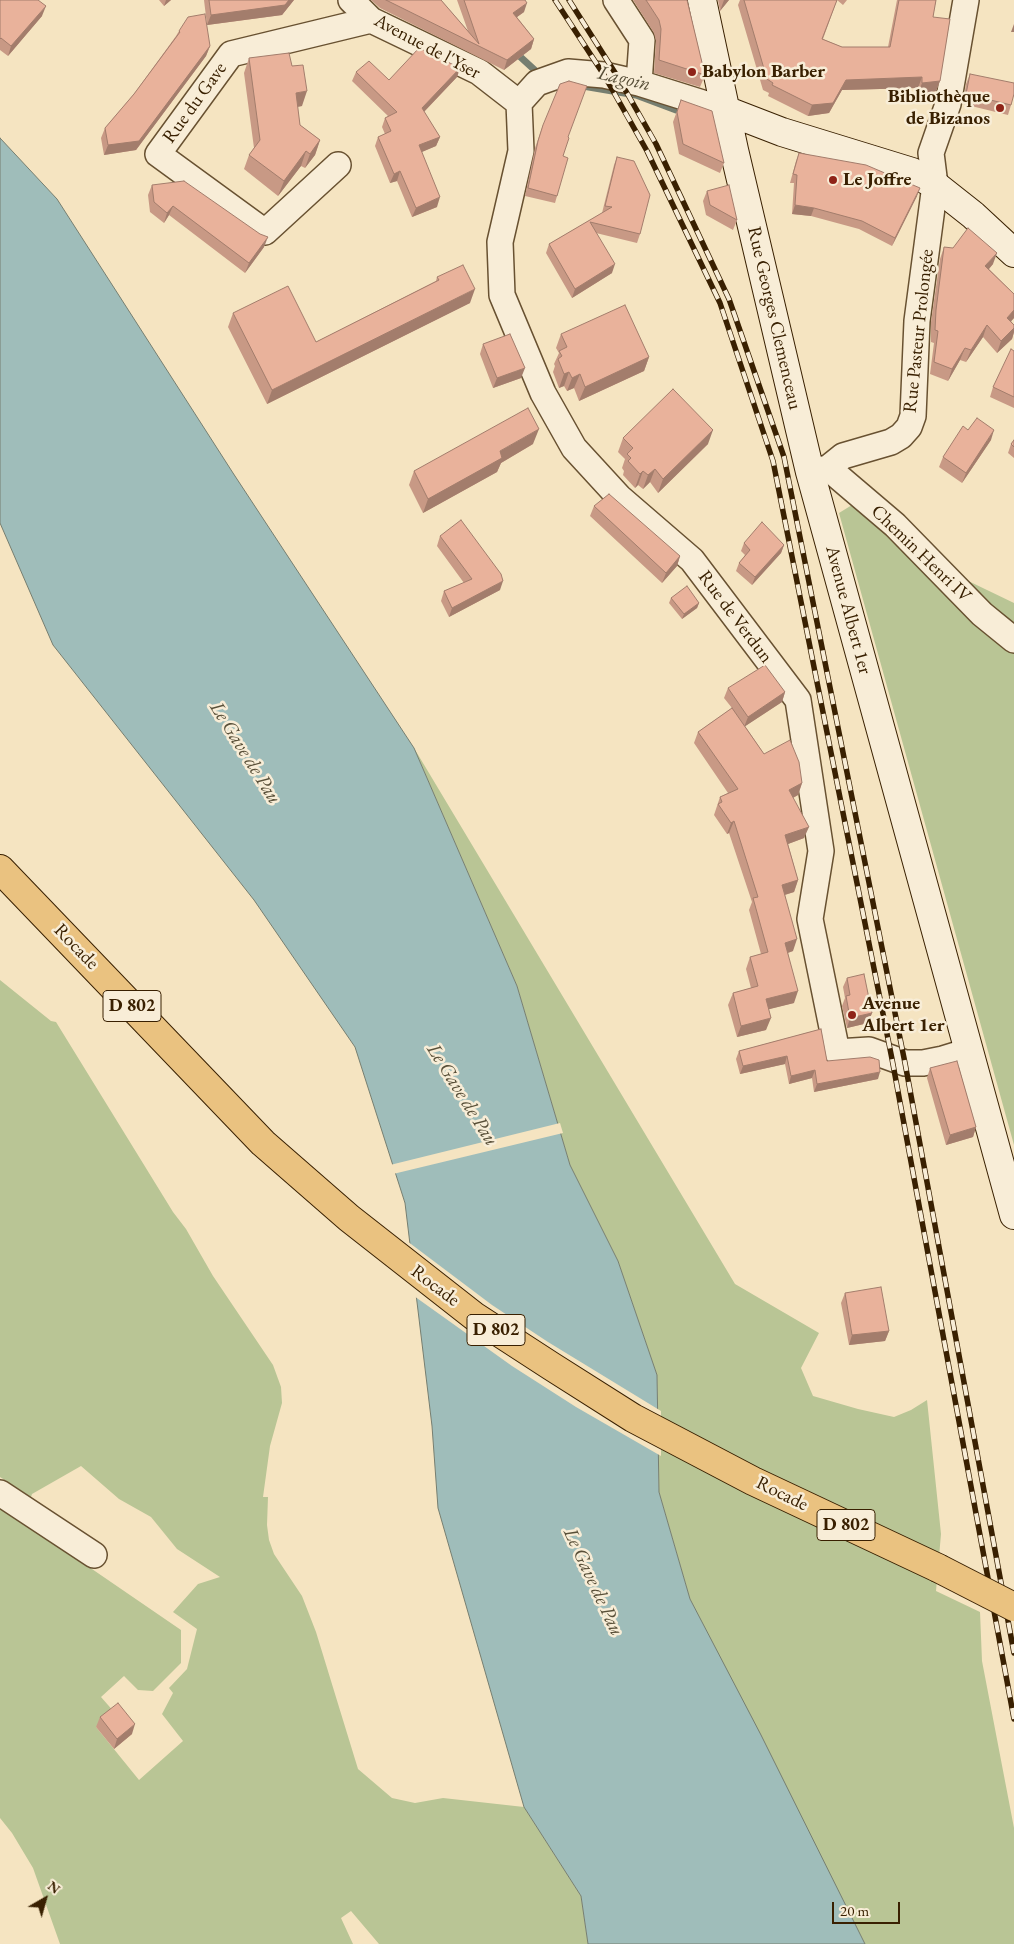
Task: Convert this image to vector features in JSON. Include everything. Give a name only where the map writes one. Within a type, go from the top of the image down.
[{"type":"main road","name":"Rue Georges Clemenceau","points":[[702,0],[725,110],[819,470],[825,526]]},
{"type":"main road","points":[[725,110],[782,132],[912,172],[935,185],[973,215],[1014,253]]},
{"type":"main road","name":"Avenue Albert 1er","points":[[825,526],[1014,1215]]},
{"type":"main road","name":"Rocade","points":[[0,870],[263,1143],[349,1218],[474,1316],[633,1418],[753,1481],[938,1568],[1014,1607]]},
{"type":"street","name":"Avenue de l'Yser","points":[[352,0],[371,20],[479,72],[519,103]]},
{"type":"street","points":[[616,0],[642,40],[639,83]]},
{"type":"street","name":"Rue Pasteur Prolongée","points":[[819,470],[843,456],[891,442],[901,436],[913,416],[917,321],[935,185],[932,153],[948,104],[966,0]]},
{"type":"street","name":"Rue du Gave","points":[[338,165],[265,232],[158,154],[231,54],[371,20]]},
{"type":"street","points":[[519,103],[537,83],[568,72],[604,75],[639,83],[725,110]]},
{"type":"street","name":"Rue de Verdun","points":[[519,103],[521,151],[500,242],[502,295],[543,393],[574,448],[619,496],[692,560],[798,700],[821,851],[810,919],[837,1052],[869,1050],[905,1063],[923,1063],[969,1051]]},
{"type":"street","name":"Chemin Henri IV","points":[[819,470],[894,526],[982,614],[1014,640]]},
{"type":"street","points":[[0,1493],[94,1555]]},
{"type":"green space","points":[[852,505],[906,551],[1014,603],[1014,1145],[839,513]]},
{"type":"green space","points":[[414,748],[735,1284],[819,1333],[801,1368],[813,1396],[894,1417],[911,1410],[927,1400],[941,1534],[936,1591],[980,1612],[982,1661],[1014,1828],[1014,1944],[865,1944],[690,1599],[659,1492],[657,1375],[618,1261],[570,1165],[517,986]]},
{"type":"green space","points":[[0,980],[51,1021],[56,1022],[173,1212],[186,1229],[213,1276],[273,1365],[281,1387],[282,1403],[270,1446],[263,1497],[268,1497],[267,1525],[269,1540],[274,1554],[302,1596],[316,1632],[358,1769],[392,1798],[415,1803],[443,1798],[524,1807],[581,1896],[588,1944],[379,1944],[351,1911],[341,1918],[353,1944],[60,1944],[33,1868],[12,1833],[0,1818],[0,1506],[181,1630],[181,1663],[153,1691],[138,1690],[124,1676],[101,1697],[115,1713],[96,1727],[139,1780],[183,1741],[162,1714],[173,1693],[169,1688],[187,1669],[197,1629],[173,1612],[198,1584],[220,1577],[177,1549],[151,1517],[119,1499],[81,1466],[32,1494],[31,1497],[0,1477]]},
{"type":"water","name":"Le Gave de Pau","points":[[0,138],[57,199],[233,473],[414,748],[517,986],[570,1165],[618,1261],[657,1375],[659,1492],[690,1599],[761,1735],[865,1944],[588,1944],[581,1896],[524,1807],[438,1508],[432,1426],[405,1203],[355,1047],[254,900],[53,645],[0,523]]},
{"type":"pier","points":[[560,1123],[563,1133],[393,1174],[390,1165]]},
{"type":"pier","points":[[407,1241],[492,1305],[548,1342],[661,1411],[661,1456],[576,1407],[512,1366],[414,1296]]},
{"type":"building","points":[[0,0],[38,0],[46,6],[11,46],[0,39]]},
{"type":"building","points":[[209,0],[289,0],[285,5],[211,15]]},
{"type":"building","points":[[386,0],[441,0],[479,44],[464,0],[525,0],[527,3],[513,13],[534,39],[507,60]]},
{"type":"building","points":[[646,0],[687,0],[705,75],[659,60],[661,29],[659,20]]},
{"type":"building","points":[[744,0],[837,0],[822,39],[842,47],[890,47],[899,0],[936,0],[933,17],[950,19],[940,81],[922,83],[922,77],[846,80],[833,103],[812,105],[772,85],[773,83],[767,79]]},
{"type":"building","points":[[205,14],[210,46],[139,141],[108,145],[105,128],[134,94],[180,32],[188,17]]},
{"type":"building","points":[[419,48],[460,68],[422,108],[440,137],[419,145],[440,197],[416,208],[400,171],[394,174],[378,137],[391,131],[385,118],[397,112],[356,72],[369,61],[389,80]]},
{"type":"building","points":[[289,53],[292,66],[303,65],[307,91],[296,93],[300,125],[320,140],[310,154],[306,151],[284,181],[249,155],[260,140],[249,58]]},
{"type":"building","points":[[970,74],[1014,83],[1011,105],[966,94]]},
{"type":"building","points":[[569,81],[587,86],[568,137],[563,156],[568,158],[557,196],[528,188],[543,125],[560,84]]},
{"type":"building","points":[[681,100],[712,111],[724,163],[683,144],[677,112]]},
{"type":"building","points":[[799,153],[866,165],[920,188],[895,238],[862,221],[795,205],[797,175],[793,174]]},
{"type":"building","points":[[617,157],[634,161],[650,195],[640,234],[590,222],[615,264],[575,289],[549,244],[612,207],[605,206]]},
{"type":"building","points":[[184,181],[260,234],[268,237],[249,263],[173,206],[167,213],[154,202],[152,185]]},
{"type":"building","points":[[729,185],[737,220],[710,205],[707,191]]},
{"type":"building","points":[[968,228],[997,253],[985,266],[1014,294],[1014,310],[1007,318],[1014,325],[1014,328],[1001,341],[987,325],[971,350],[965,348],[952,369],[934,362],[938,331],[935,330],[936,310],[944,247],[953,248]]},
{"type":"building","points":[[463,265],[475,289],[272,390],[233,313],[288,286],[316,342],[439,280],[437,277]]},
{"type":"building","points":[[625,305],[649,357],[585,387],[580,374],[572,378],[569,372],[564,374],[558,359],[562,356],[559,351],[567,347],[561,334]]},
{"type":"building","points":[[510,334],[525,368],[497,378],[483,344]]},
{"type":"building","points":[[1011,349],[1014,351],[1014,397],[993,387]]},
{"type":"building","points":[[673,389],[713,430],[663,479],[655,469],[648,475],[643,471],[640,474],[628,461],[631,458],[627,454],[633,448],[623,438]]},
{"type":"building","points":[[528,408],[539,429],[500,451],[502,458],[428,499],[414,471]]},
{"type":"building","points":[[977,418],[994,430],[966,473],[943,457],[963,426],[968,430]]},
{"type":"building","points":[[609,494],[680,556],[666,573],[594,506]]},
{"type":"building","points":[[461,520],[501,574],[503,581],[452,608],[444,591],[472,579],[440,536]]},
{"type":"building","points":[[762,522],[784,545],[755,577],[739,563],[750,550],[744,543]]},
{"type":"building","points":[[687,586],[699,603],[684,614],[671,598]]},
{"type":"building","points":[[765,665],[785,692],[748,717],[728,688]]},
{"type":"building","points":[[732,708],[764,754],[790,740],[799,762],[802,783],[789,790],[809,827],[785,835],[798,880],[782,885],[797,939],[785,943],[798,991],[766,999],[771,1018],[741,1026],[733,993],[758,986],[750,957],[768,952],[753,898],[758,897],[734,821],[731,823],[718,804],[722,802],[720,797],[738,789],[698,732]]},
{"type":"building","points":[[864,974],[872,1013],[850,1018],[846,996],[850,995],[847,978]]},
{"type":"building","points":[[821,1029],[827,1061],[870,1057],[879,1060],[880,1072],[817,1084],[815,1070],[791,1076],[787,1056],[743,1066],[739,1051]]},
{"type":"building","points":[[957,1061],[976,1127],[950,1135],[930,1068]]},
{"type":"building","points":[[881,1287],[889,1331],[852,1335],[845,1293]]},
{"type":"building","points":[[118,1703],[135,1724],[117,1739],[100,1717]]},
{"type":"waterway","name":"Lagoin","points":[[515,52],[539,74],[543,75]]},
{"type":"waterway","name":"Lagoin","points":[[577,85],[636,95],[676,110]]},
{"type":"railway","points":[[555,0],[604,75],[647,151],[720,303],[773,461],[892,1059],[1014,1719]]},
{"type":"railway","points":[[569,0],[619,79],[656,144],[729,299],[784,457],[905,1063],[1014,1653]]},
{"type":"place","name":"Babylon Barber","points":[[692,72]]},
{"type":"place","name":"Bibliothèque de Bizanos","points":[[1000,108]]},
{"type":"place","name":"Le Joffre","points":[[833,180]]},
{"type":"place","name":"Avenue Albert 1er","points":[[852,1015]]}]
